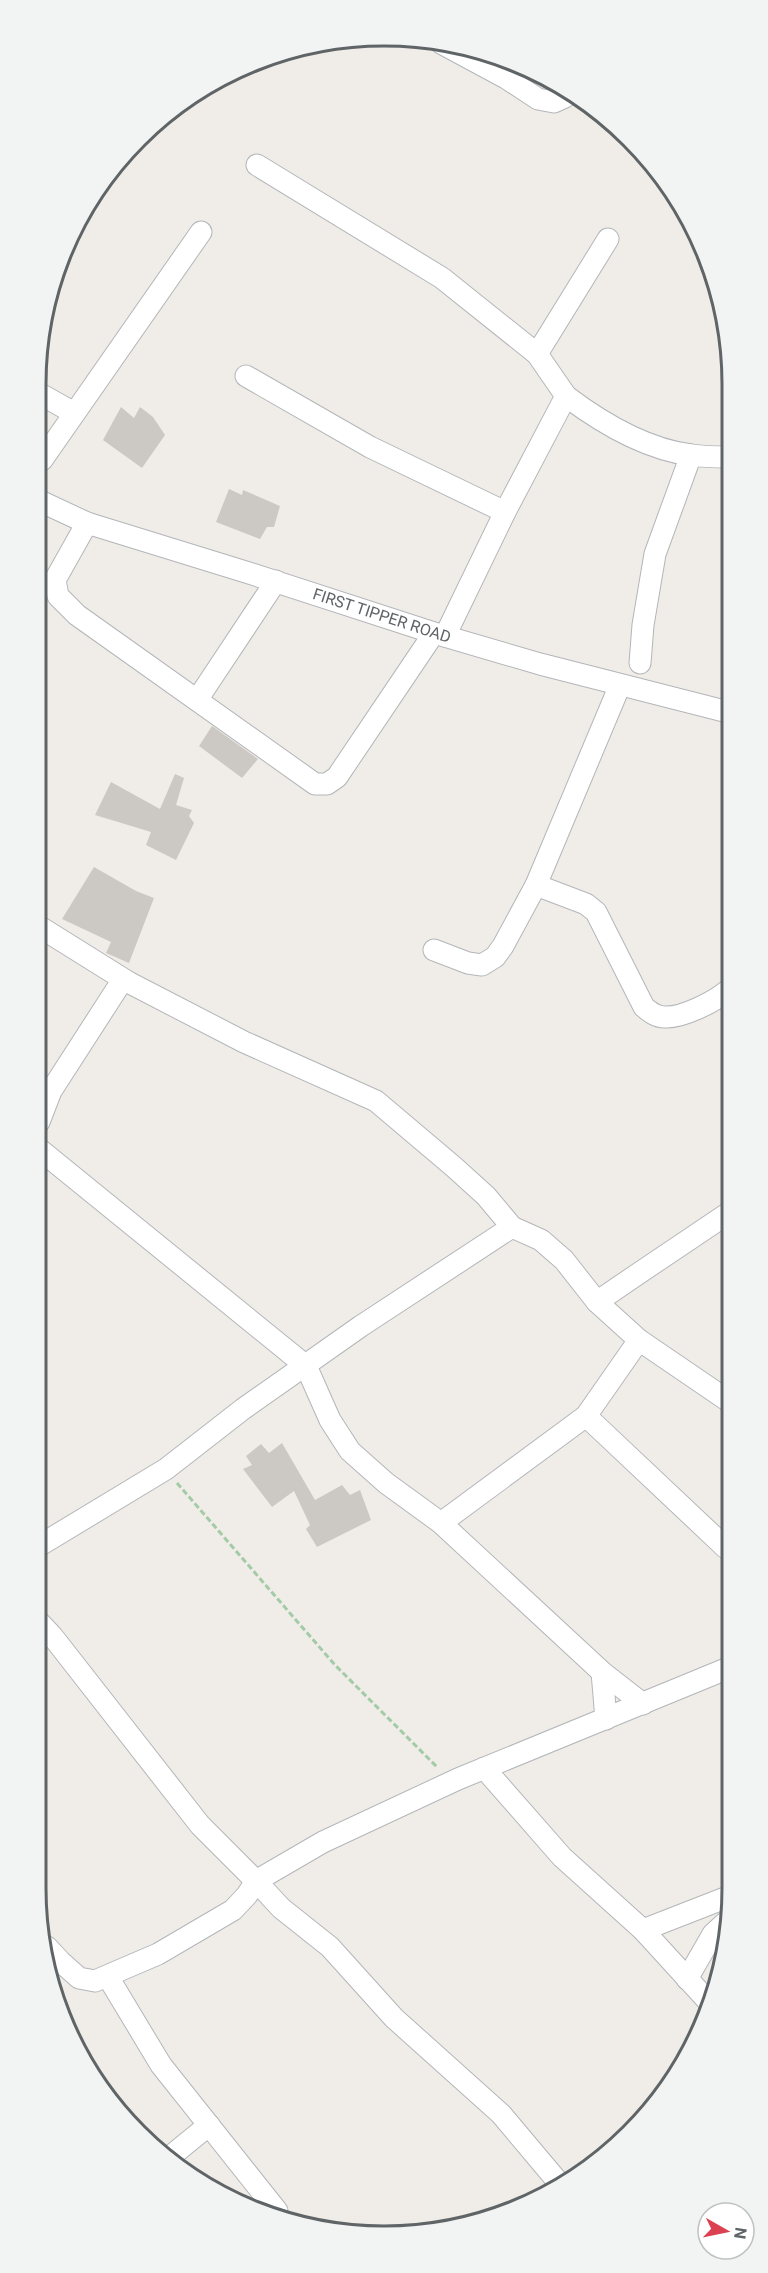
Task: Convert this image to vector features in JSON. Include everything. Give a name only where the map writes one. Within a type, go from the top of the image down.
[{"type":"street","points":[[467,57],[538,99],[554,102],[563,98]]},
{"type":"street","points":[[257,165],[442,278],[537,354],[566,396],[597,420],[656,446],[691,455],[722,457]]},
{"type":"street","points":[[46,454],[201,232]]},
{"type":"street","points":[[537,354],[608,239]]},
{"type":"street","points":[[246,376],[370,447],[505,512]]},
{"type":"street","points":[[87,523],[55,580],[58,596],[77,615],[315,784],[327,784],[337,777],[440,635],[566,396]]},
{"type":"street","points":[[46,397],[74,413]]},
{"type":"street","points":[[640,663],[643,625],[655,554],[691,455]]},
{"type":"street","name":"FIRST TIPPER ROAD","points":[[46,504],[87,523],[276,581],[440,635],[620,686],[722,711]]},
{"type":"street","points":[[197,700],[276,581]]},
{"type":"street","points":[[434,950],[468,963],[482,965],[495,957],[503,946],[536,885],[620,686]]},
{"type":"street","points":[[536,885],[586,904],[596,912],[644,1007],[652,1014],[674,1017],[722,1000]]},
{"type":"street","points":[[46,931],[128,982],[244,1042],[376,1101],[486,1196],[512,1227],[542,1240],[564,1260],[597,1302],[639,1340],[722,1397]]},
{"type":"street","points":[[46,1087],[120,984],[128,982]]},
{"type":"street","points":[[46,1155],[306,1366],[330,1420],[350,1451],[386,1483],[441,1523],[603,1672],[642,1704]]},
{"type":"street","points":[[597,1302],[660,1257],[722,1217]]},
{"type":"street","points":[[46,1542],[166,1469],[243,1409],[361,1326],[512,1227]]},
{"type":"street","points":[[441,1523],[586,1416],[639,1340]]},
{"type":"street","points":[[586,1416],[722,1544]]},
{"type":"street","points":[[46,1630],[200,1825],[281,1908],[330,1947],[394,2018],[501,2114],[556,2179]]},
{"type":"street","points":[[603,1672],[606,1719]]},
{"type":"street","points":[[53,1953],[79,1978],[95,1981],[108,1977],[158,1954],[233,1910],[256,1881],[323,1842],[458,1779],[722,1672]]},
{"type":"street","points":[[484,1768],[562,1857],[643,1930],[704,1997]]},
{"type":"street","points":[[643,1930],[722,1899]]},
{"type":"street","points":[[687,1978],[713,1934],[719,1928]]},
{"type":"street","points":[[108,1977],[161,2065],[275,2209]]},
{"type":"street","points":[[174,2153],[208,2125]]},
{"type":"path","points":[[166,1469],[335,1665],[440,1769],[458,1779]]},
{"type":"building","points":[[121,407],[134,418],[140,407],[153,417],[165,435],[142,468],[103,440]]},
{"type":"building","points":[[229,489],[242,495],[243,490],[280,506],[274,527],[267,527],[260,539],[216,522]]},
{"type":"building","points":[[212,726],[258,759],[242,778],[199,746]]},
{"type":"building","points":[[175,774],[184,778],[176,805],[192,810],[189,816],[194,823],[176,860],[146,845],[151,832],[95,815],[111,782],[160,809]]},
{"type":"building","points":[[94,867],[136,891],[154,898],[129,963],[106,953],[111,942],[62,919]]},
{"type":"building","points":[[282,1443],[315,1500],[342,1485],[350,1495],[360,1490],[371,1520],[317,1547],[306,1529],[310,1525],[294,1491],[272,1507],[243,1469],[252,1465],[246,1456],[261,1444],[269,1453]]}]
